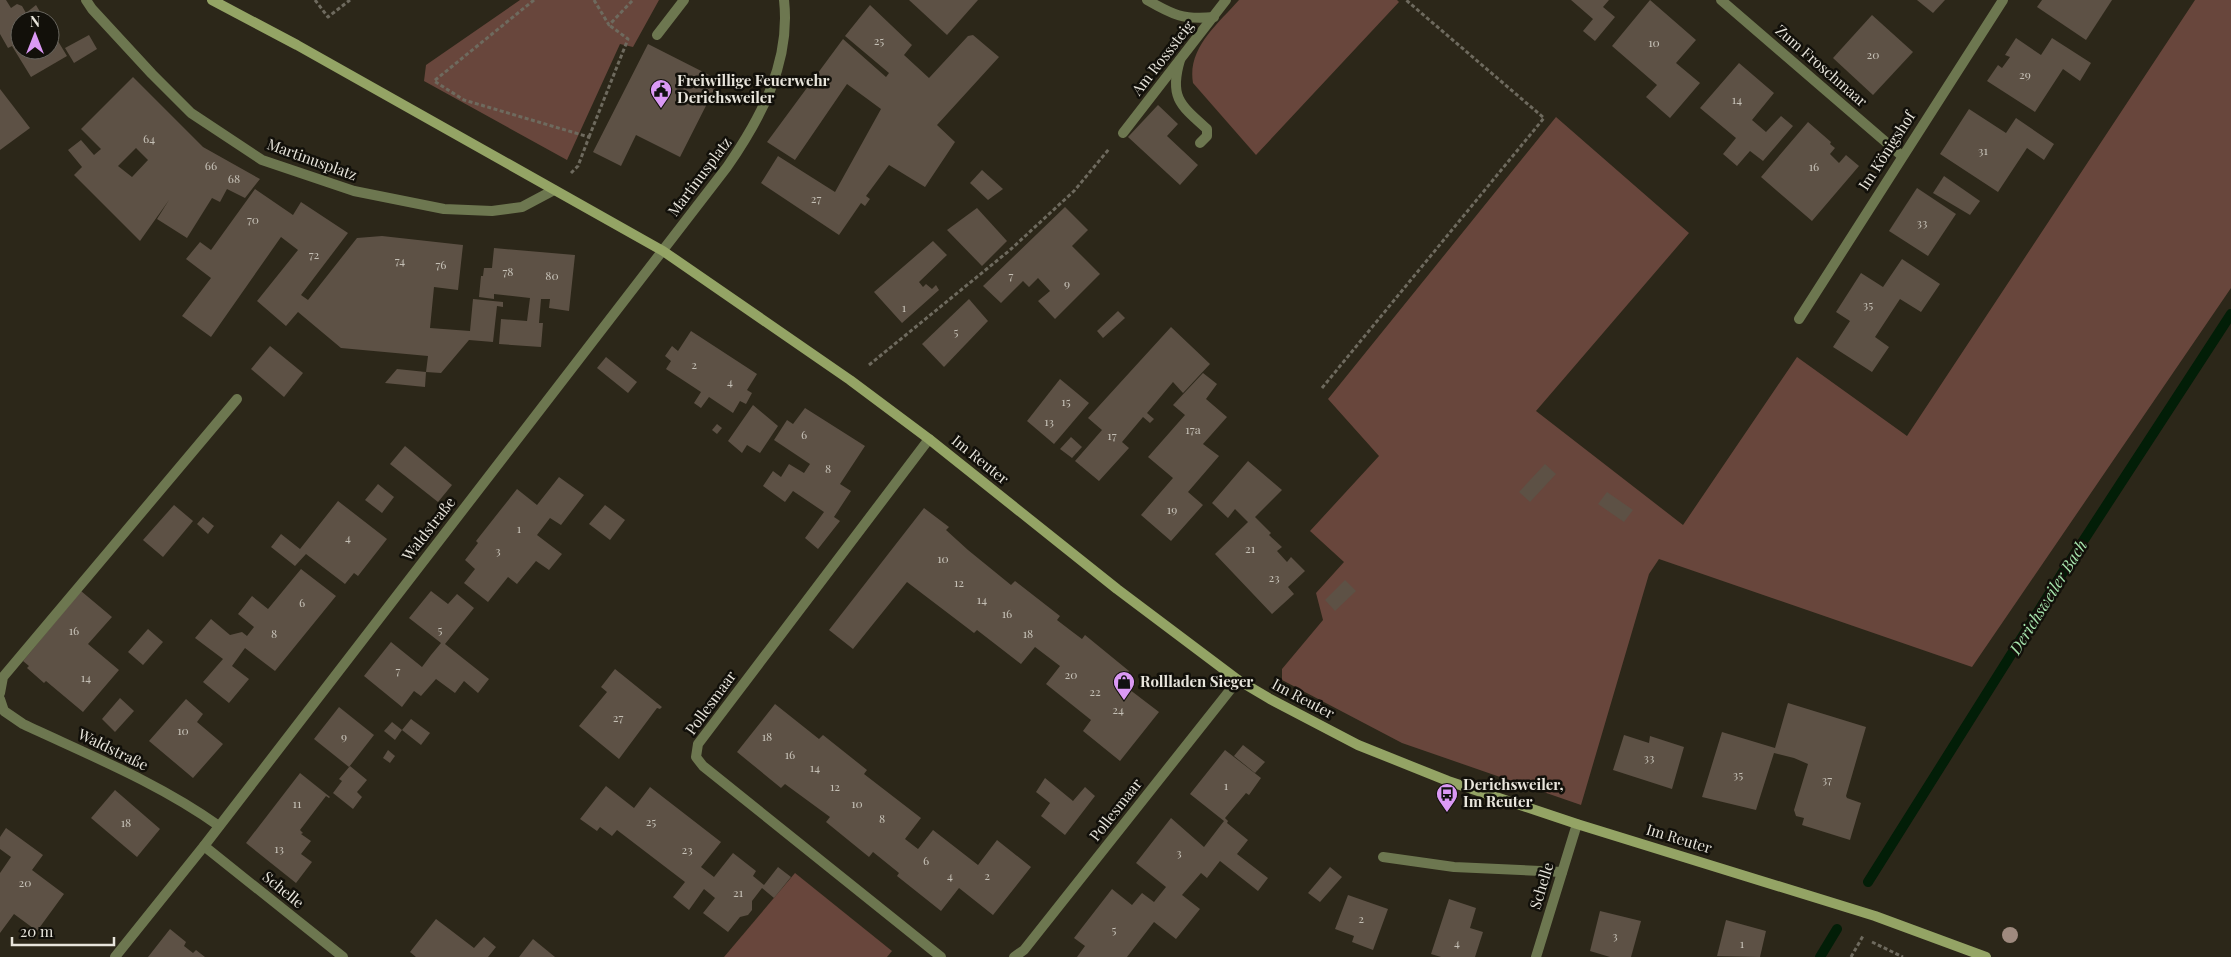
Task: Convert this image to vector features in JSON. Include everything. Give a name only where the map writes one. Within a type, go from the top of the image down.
[{"type":"street","name":"Martinusplatz","points":[[86,0],[92,10],[191,113],[262,160],[354,192],[444,209],[492,211],[522,207],[554,190]]},
{"type":"street","points":[[212,0],[297,45],[662,251]]},
{"type":"street","points":[[657,35],[684,0]]},
{"type":"street","name":"Martinusplatz","points":[[662,251],[727,168],[746,141],[762,110],[781,63],[786,13],[784,0]]},
{"type":"street","points":[[1146,0],[1172,14],[1186,18],[1214,17]]},
{"type":"street","name":"Am Rosssteig","points":[[1123,133],[1226,0]]},
{"type":"street","name":"Zum Froschmaar","points":[[1721,0],[1902,156]]},
{"type":"street","name":"Im Königshof","points":[[1799,319],[2003,0]]},
{"type":"street","points":[[1181,59],[1174,78],[1175,91],[1180,101],[1207,129],[1207,136],[1200,143]]},
{"type":"street","name":"Im Reuter","points":[[662,251],[850,380],[929,439],[1117,589],[1238,680],[1358,745],[1448,781],[1577,824],[1875,916],[1982,955]]},
{"type":"street","name":"Waldstraße","points":[[115,957],[204,846],[662,251]]},
{"type":"street","points":[[0,693],[3,678],[237,399]]},
{"type":"street","name":"Pollesmaar","points":[[929,439],[698,744],[696,757],[703,766],[941,957]]},
{"type":"street","name":"Pollesmaar","points":[[1014,957],[1024,950],[1238,680]]},
{"type":"street","name":"Waldstraße","points":[[0,698],[4,711],[22,724],[161,790],[195,809],[219,826]]},
{"type":"street","name":"Schelle","points":[[1536,957],[1577,824]]},
{"type":"street","name":"Schelle","points":[[204,846],[343,957]]},
{"type":"street","points":[[1383,857],[1454,867],[1562,872]]},
{"type":"path","points":[[315,0],[328,17],[350,0]]},
{"type":"path","points":[[534,0],[434,81],[464,100],[590,137]]},
{"type":"path","points":[[554,190],[578,166],[628,39],[609,26],[594,0]]},
{"type":"path","points":[[609,26],[633,0]]},
{"type":"path","points":[[1322,388],[1544,118],[1406,0]]},
{"type":"path","points":[[850,380],[1010,250],[1074,191],[1123,133]]},
{"type":"path","points":[[1863,937],[1903,957]]},
{"type":"shaded area","points":[[520,0],[659,0],[633,47],[620,44],[567,160],[424,81],[426,65]]},
{"type":"shaded area","points":[[1239,0],[1397,0],[1399,2],[1256,155],[1193,83],[1192,70],[1199,48],[1206,37]]},
{"type":"shaded area","points":[[2195,0],[2231,0],[2231,288],[1972,667],[1659,559],[1649,574],[1581,805],[1402,743],[1282,680],[1282,669],[1323,620],[1316,593],[1344,562],[1310,531],[1379,456],[1328,399],[1556,117],[1689,233],[1536,411],[1683,525],[1797,357],[1907,436]]},
{"type":"shaded area","points":[[795,873],[892,951],[887,957],[724,957]]},
{"type":"building","points":[[0,0],[6,0],[11,8],[17,4],[22,6],[24,10],[10,10],[10,47],[8,48],[0,34]]},
{"type":"building","points":[[909,0],[978,0],[947,35]]},
{"type":"building","points":[[1571,0],[1609,0],[1603,7],[1615,17],[1595,41],[1583,31],[1593,19]]},
{"type":"building","points":[[1650,0],[1696,40],[1676,63],[1700,83],[1670,118],[1646,97],[1657,85],[1612,46]]},
{"type":"building","points":[[1917,0],[1945,0],[1933,13]]},
{"type":"building","points":[[2042,0],[2112,0],[2086,40],[2037,7]]},
{"type":"building","points":[[36,5],[39,10],[30,10]]},
{"type":"building","points":[[870,5],[912,45],[904,55],[929,78],[968,36],[973,35],[999,57],[937,125],[955,142],[925,187],[889,165],[866,196],[870,199],[865,206],[861,203],[839,235],[761,183],[778,156],[835,192],[881,109],[847,84],[795,160],[767,142],[843,39],[886,77],[889,73],[845,36]]},
{"type":"building","points":[[1872,15],[1913,52],[1873,95],[1833,58]]},
{"type":"building","points":[[89,35],[97,49],[74,63],[65,48]]},
{"type":"building","points":[[2016,38],[2041,55],[2052,38],[2091,63],[2080,81],[2063,69],[2035,112],[1987,81],[1998,65],[2002,68],[2010,57],[2005,55]]},
{"type":"building","points":[[60,44],[67,56],[31,77],[21,60],[60,60]]},
{"type":"building","points":[[648,44],[719,80],[680,157],[636,135],[621,166],[593,152]]},
{"type":"building","points":[[1739,63],[1774,93],[1752,120],[1766,132],[1781,116],[1793,126],[1763,161],[1750,151],[1737,166],[1723,154],[1736,138],[1700,108]]},
{"type":"building","points":[[133,77],[203,147],[260,179],[245,198],[227,189],[220,202],[212,198],[187,238],[157,219],[169,200],[140,241],[74,175],[82,167],[68,150],[81,140],[94,155],[101,149],[81,129]],"holes":[[[136,148],[148,160],[132,177],[118,166]]]},
{"type":"building","points":[[0,89],[30,128],[0,150]]},
{"type":"building","points":[[1158,105],[1178,124],[1167,136],[1198,165],[1180,185],[1128,137]]},
{"type":"building","points":[[1969,109],[2006,133],[2016,118],[2054,144],[2044,160],[2027,148],[1998,192],[1940,154]]},
{"type":"building","points":[[1808,122],[1831,142],[1830,144],[1835,148],[1830,154],[1839,163],[1846,155],[1859,166],[1812,221],[1761,177]]},
{"type":"building","points":[[982,170],[1003,189],[988,200],[970,183]]},
{"type":"building","points":[[1944,176],[1980,201],[1970,215],[1933,193]]},
{"type":"building","points":[[1917,188],[1956,214],[1928,256],[1889,231]]},
{"type":"building","points":[[255,189],[293,215],[301,202],[348,233],[301,295],[308,300],[357,238],[382,236],[463,245],[458,290],[434,287],[430,328],[470,331],[473,299],[503,302],[503,307],[497,306],[493,342],[469,340],[441,373],[426,372],[428,356],[341,348],[298,312],[286,326],[257,301],[298,250],[281,237],[211,337],[182,316],[211,278],[186,259],[200,242],[211,250]]},
{"type":"building","points":[[1065,207],[1088,230],[1072,246],[1100,274],[1055,319],[1038,301],[1050,291],[1038,278],[1029,287],[1023,281],[1001,303],[983,286]]},
{"type":"building","points":[[977,208],[1007,241],[982,266],[947,230]]},
{"type":"building","points":[[933,241],[947,255],[919,282],[923,287],[926,284],[932,289],[936,285],[939,290],[902,323],[874,292]]},
{"type":"building","points":[[494,248],[575,255],[569,311],[549,308],[550,299],[541,299],[539,323],[543,323],[541,347],[499,344],[501,319],[527,321],[530,298],[494,294],[494,299],[479,297],[481,276],[483,276],[484,268],[492,268]]},
{"type":"building","points":[[1902,259],[1940,284],[1921,312],[1900,299],[1875,337],[1889,347],[1872,372],[1833,347],[1850,321],[1836,312],[1861,273],[1883,287]]},
{"type":"building","points":[[969,299],[988,321],[944,367],[922,344]]},
{"type":"building","points":[[1118,311],[1125,318],[1103,338],[1097,331]]},
{"type":"building","points":[[1171,327],[1210,364],[1183,393],[1173,382],[1147,413],[1154,419],[1150,423],[1143,417],[1122,442],[1129,448],[1099,481],[1075,461],[1102,430],[1088,418]]},
{"type":"building","points":[[691,331],[757,374],[747,390],[752,393],[746,404],[740,401],[733,413],[709,397],[701,408],[694,403],[701,392],[666,369],[671,361],[665,356],[672,346],[678,351]]},
{"type":"building","points":[[270,346],[303,373],[284,397],[251,369]]},
{"type":"building","points":[[606,357],[637,382],[628,393],[597,368]]},
{"type":"building","points":[[397,369],[426,372],[425,387],[385,383]]},
{"type":"building","points":[[1203,373],[1217,384],[1206,399],[1227,417],[1203,444],[1219,456],[1188,492],[1203,505],[1171,541],[1141,515],[1173,478],[1148,457],[1185,415],[1173,405]]},
{"type":"building","points":[[1060,379],[1089,403],[1054,444],[1027,421]]},
{"type":"building","points":[[753,405],[778,426],[760,453],[747,445],[742,453],[728,441]]},
{"type":"building","points":[[805,408],[865,446],[840,484],[851,491],[834,517],[840,521],[818,549],[805,538],[824,512],[793,491],[785,502],[763,486],[773,471],[781,477],[789,464],[804,473],[810,464],[774,440],[787,420],[793,424]]},
{"type":"building","points":[[717,424],[722,428],[717,434],[712,430]]},
{"type":"building","points":[[1071,437],[1082,447],[1072,458],[1060,449]]},
{"type":"building","points":[[405,446],[452,485],[438,502],[390,464]]},
{"type":"building","points":[[1248,461],[1282,490],[1255,517],[1271,533],[1269,535],[1282,547],[1277,551],[1287,562],[1291,557],[1305,571],[1288,587],[1294,594],[1272,614],[1215,554],[1248,522],[1235,509],[1228,518],[1212,503]]},
{"type":"building","points":[[1545,464],[1556,474],[1530,502],[1519,492]]},
{"type":"building","points":[[559,477],[584,495],[561,525],[550,518],[537,535],[562,554],[549,570],[536,561],[517,584],[508,577],[488,602],[464,583],[475,569],[465,560],[478,543],[476,541],[517,489],[537,505]]},
{"type":"building","points":[[378,484],[394,497],[382,513],[365,500]]},
{"type":"building","points":[[1607,492],[1633,510],[1624,522],[1598,504]]},
{"type":"building","points":[[338,501],[387,539],[358,576],[354,573],[345,584],[306,554],[295,566],[271,547],[281,534],[300,549]]},
{"type":"building","points":[[174,505],[193,521],[163,557],[143,540]]},
{"type":"building","points":[[605,505],[625,520],[610,540],[589,524]]},
{"type":"building","points":[[924,508],[949,527],[946,530],[1011,585],[1015,581],[1060,616],[1057,620],[1082,639],[1085,635],[1129,671],[1121,683],[1159,712],[1120,761],[1083,731],[1091,720],[1046,684],[1060,666],[1035,647],[1021,664],[977,630],[974,633],[907,582],[853,649],[829,630]]},
{"type":"building","points":[[203,517],[214,526],[208,534],[197,524]]},
{"type":"building","points":[[301,569],[336,596],[275,671],[245,648],[232,666],[249,679],[229,703],[203,682],[223,659],[195,638],[211,619],[230,635],[242,632],[247,636],[254,627],[238,614],[252,596],[268,609]]},
{"type":"building","points":[[1345,580],[1356,591],[1335,611],[1325,600]]},
{"type":"building","points":[[81,591],[112,617],[88,644],[119,670],[83,712],[46,681],[44,683],[27,668],[29,666],[23,661]]},
{"type":"building","points":[[431,591],[448,604],[457,594],[474,608],[445,644],[489,679],[478,693],[464,681],[455,693],[436,679],[421,696],[414,691],[402,707],[364,676],[391,642],[422,667],[441,643],[409,618]]},
{"type":"building","points":[[148,629],[163,642],[143,665],[128,652]]},
{"type":"building","points":[[615,669],[662,707],[660,709],[657,708],[619,759],[579,726],[607,692],[601,687]]},
{"type":"building","points":[[120,698],[134,711],[115,732],[102,719]]},
{"type":"building","points":[[186,699],[203,714],[197,722],[223,744],[193,778],[149,741]]},
{"type":"building","points":[[1788,703],[1866,727],[1846,796],[1861,803],[1850,840],[1802,825],[1804,818],[1796,816],[1794,810],[1808,764],[1794,758],[1774,753],[1756,810],[1702,797],[1722,732],[1775,748]]},
{"type":"building","points":[[775,704],[819,739],[823,735],[867,770],[864,774],[921,818],[905,839],[918,849],[933,830],[978,865],[997,840],[1031,867],[993,915],[959,888],[941,911],[897,876],[899,873],[873,852],[869,857],[826,822],[830,817],[785,784],[781,788],[737,752]]},
{"type":"building","points":[[339,707],[374,735],[349,767],[314,739]]},
{"type":"building","points":[[411,719],[430,733],[421,745],[402,730]]},
{"type":"building","points":[[392,722],[402,730],[395,740],[384,731]]},
{"type":"building","points":[[1624,735],[1649,743],[1650,736],[1684,747],[1672,789],[1613,770]]},
{"type":"building","points":[[1243,745],[1265,762],[1255,773],[1234,756]]},
{"type":"building","points":[[388,750],[395,756],[390,763],[383,758]]},
{"type":"building","points":[[1225,750],[1261,778],[1249,795],[1246,793],[1225,818],[1228,821],[1227,823],[1248,840],[1237,854],[1268,878],[1258,891],[1220,861],[1207,878],[1201,873],[1182,895],[1200,909],[1176,939],[1154,922],[1127,957],[1077,957],[1085,946],[1074,938],[1112,889],[1132,905],[1142,893],[1154,902],[1166,887],[1136,863],[1171,818],[1204,847],[1224,821],[1190,794]]},
{"type":"building","points":[[350,766],[367,780],[357,792],[362,797],[353,809],[333,793],[342,781],[339,779]]},
{"type":"building","points":[[300,773],[330,797],[326,796],[300,830],[303,833],[301,834],[311,841],[301,854],[312,862],[296,883],[246,843]]},
{"type":"building","points":[[1045,778],[1073,801],[1085,787],[1095,796],[1065,835],[1041,816],[1050,803],[1036,792]]},
{"type":"building","points":[[606,786],[634,808],[650,787],[721,842],[701,867],[714,877],[733,853],[756,871],[753,876],[764,885],[778,867],[791,877],[774,898],[762,888],[752,901],[752,910],[748,915],[740,917],[728,932],[703,913],[715,898],[704,889],[689,910],[673,897],[685,882],[617,830],[612,836],[600,827],[597,831],[580,819]]},
{"type":"building","points":[[115,790],[160,829],[137,857],[91,818]]},
{"type":"building","points":[[6,828],[43,855],[32,870],[64,894],[37,931],[14,914],[0,933],[0,873],[11,857],[0,849],[0,837]]},
{"type":"building","points":[[1330,867],[1342,877],[1320,902],[1308,893]]},
{"type":"building","points":[[1348,895],[1388,909],[1373,950],[1352,942],[1354,936],[1335,929]]},
{"type":"building","points":[[1449,899],[1476,908],[1470,928],[1483,932],[1475,957],[1441,957],[1431,954]]},
{"type":"building","points":[[1600,911],[1641,921],[1631,957],[1610,957],[1590,951]]},
{"type":"building","points":[[436,919],[474,948],[484,937],[496,947],[488,957],[416,957],[410,952]]},
{"type":"building","points":[[1726,920],[1766,931],[1760,957],[1717,956]]},
{"type":"building","points":[[170,929],[186,942],[184,946],[193,953],[196,950],[205,957],[148,957]]},
{"type":"building","points":[[533,939],[555,957],[519,957]]},
{"type":"waterway","name":"Derichsweiler Bach","points":[[1868,882],[2063,572],[2231,314]]},
{"type":"waterway","name":"Derichsweiler Bach","points":[[1820,957],[1837,929]]},
{"type":"place","name":"Freiwillige Feuerwehr Derichsweiler","points":[[661,109]]},
{"type":"place","name":"Rollladen Sieger","points":[[1124,701]]},
{"type":"place","name":"Derichsweiler, Im Reuter","points":[[1447,813]]}]
